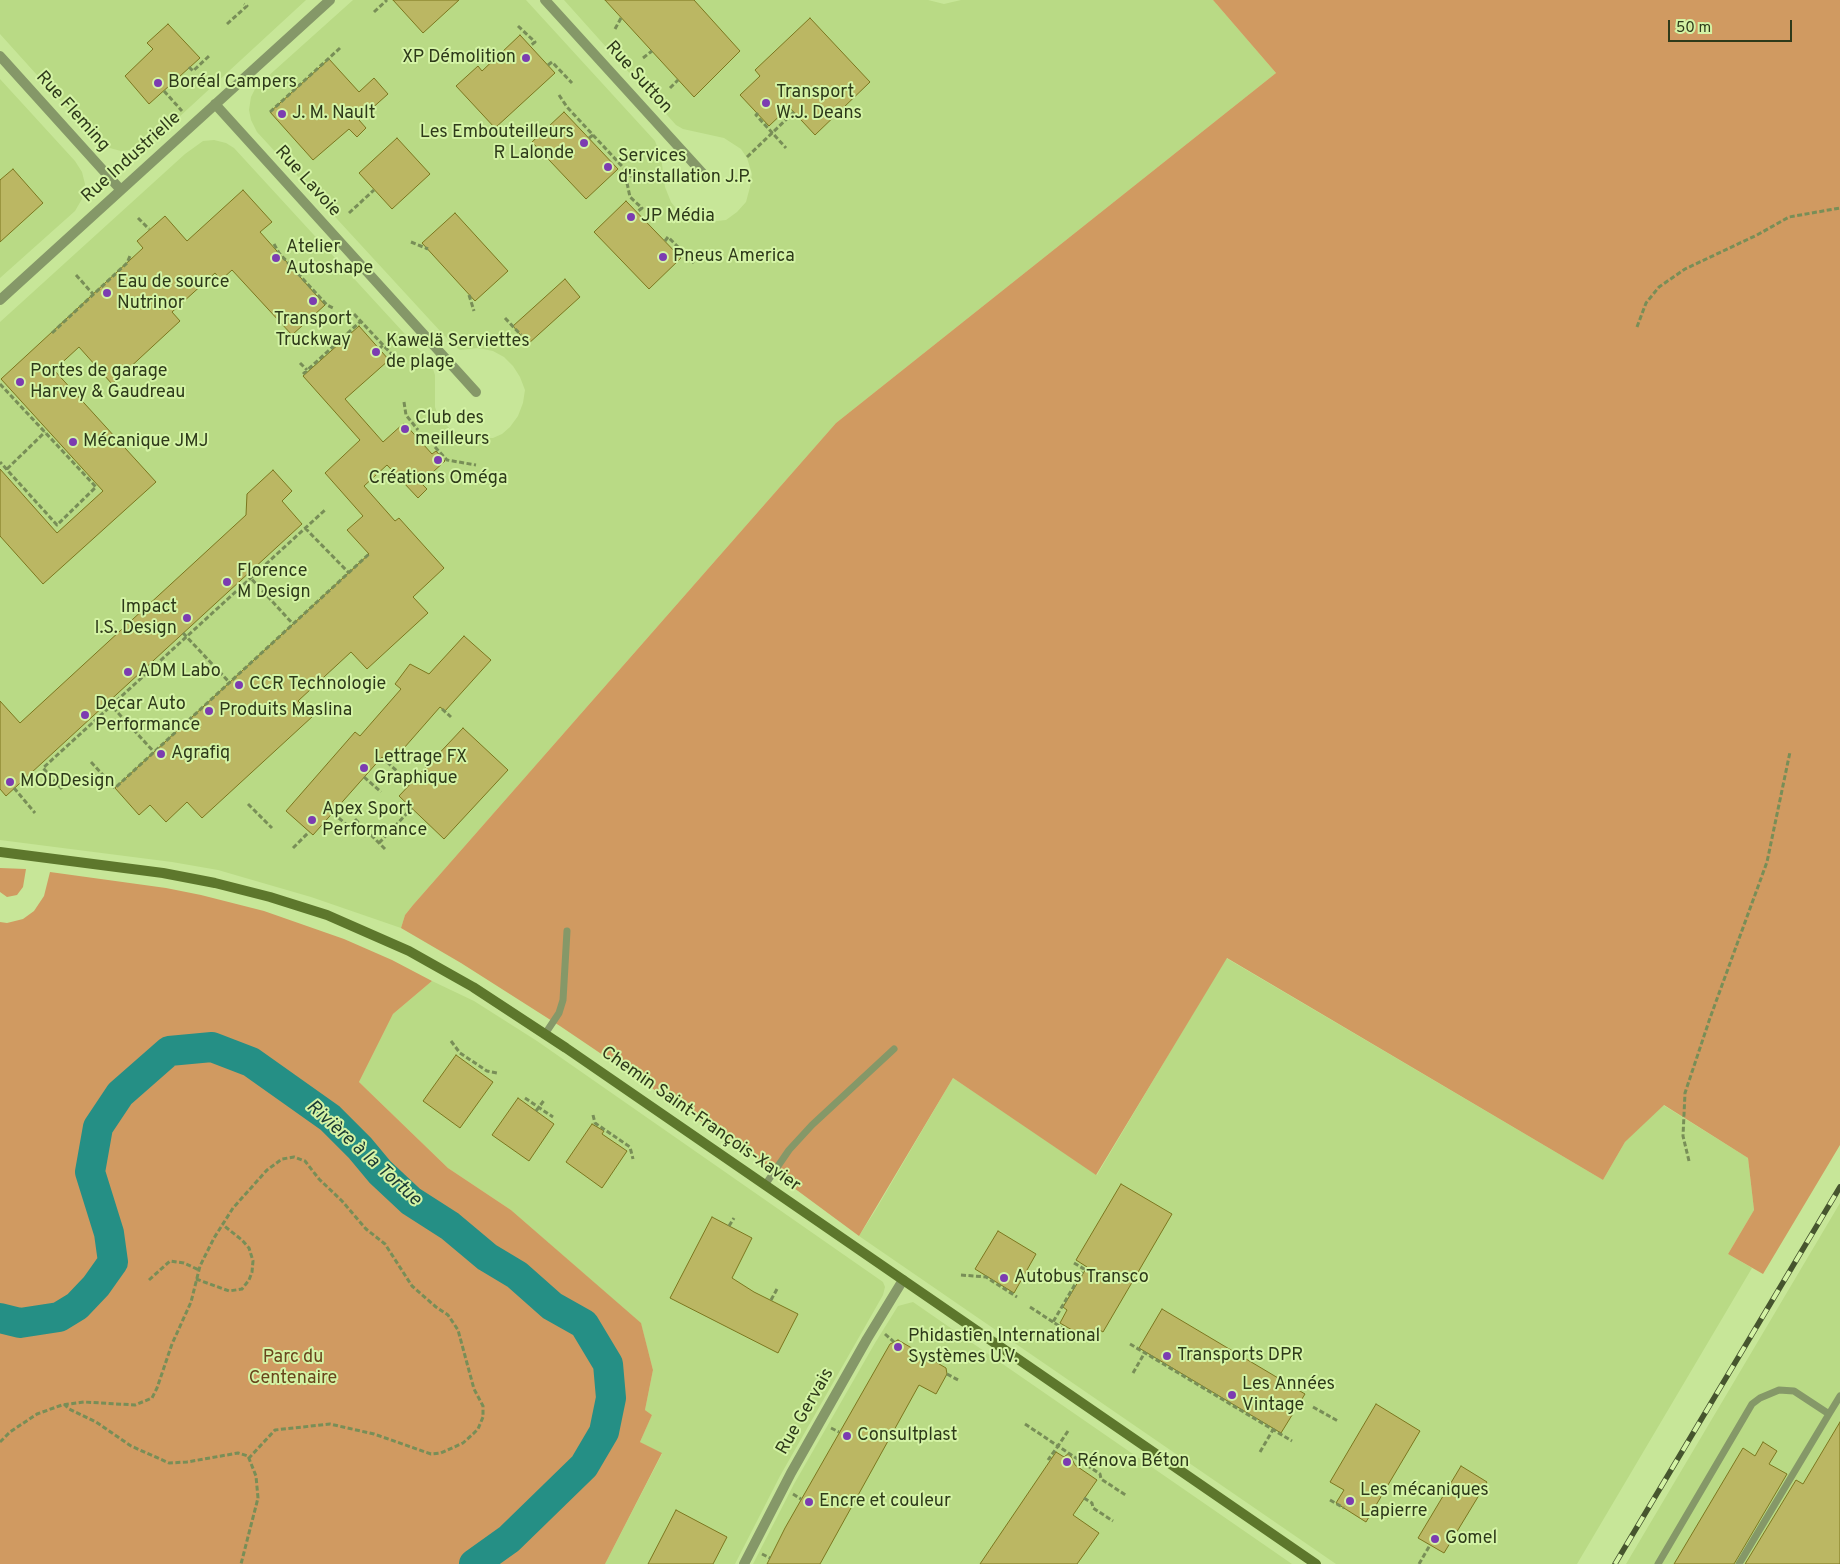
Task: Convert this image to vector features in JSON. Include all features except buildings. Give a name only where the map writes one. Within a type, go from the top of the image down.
[{"type":"street","name":"Rue Industrielle","points":[[0,300],[330,0]]},
{"type":"street","name":"Rue Sutton","points":[[545,0],[706,177]]},
{"type":"street","name":"Rue Fleming","points":[[0,56],[120,189]]},
{"type":"street","name":"Rue Lavoie","points":[[215,104],[476,392]]},
{"type":"street","name":"Chemin Saint-François-Xavier","points":[[0,852],[190,878],[270,897],[328,915],[409,951],[473,987],[546,1034],[1316,1564]]},
{"type":"street","name":"Rue Gervais","points":[[744,1564],[790,1473],[903,1280]]},
{"type":"lane","points":[[546,1034],[559,1013],[563,1000],[567,931]]},
{"type":"lane","points":[[765,1185],[789,1150],[812,1125],[894,1049]]},
{"type":"lane","points":[[1658,1564],[1752,1404],[1760,1398],[1779,1390],[1794,1391],[1829,1414]]},
{"type":"lane","points":[[1739,1564],[1840,1396]]},
{"type":"path","points":[[374,12],[387,0]]},
{"type":"path","points":[[227,24],[246,6],[244,4]]},
{"type":"path","points":[[615,29],[622,18]]},
{"type":"path","points":[[518,26],[534,42],[530,46]]},
{"type":"path","points":[[270,112],[340,48]]},
{"type":"path","points":[[643,58],[652,51]]},
{"type":"path","points":[[189,67],[193,71],[209,56]]},
{"type":"path","points":[[548,65],[552,62],[572,83]]},
{"type":"path","points":[[670,88],[678,80]]},
{"type":"path","points":[[164,91],[182,111]]},
{"type":"path","points":[[281,95],[284,99]]},
{"type":"path","points":[[559,95],[570,111],[632,177]]},
{"type":"path","points":[[567,114],[570,111]]},
{"type":"path","points":[[746,157],[794,112]]},
{"type":"path","points":[[758,113],[756,115],[786,148]]},
{"type":"path","points":[[577,126],[581,122]]},
{"type":"path","points":[[589,138],[592,135]]},
{"type":"path","points":[[600,150],[604,147]]},
{"type":"path","points":[[611,162],[615,159]]},
{"type":"path","points":[[627,183],[630,197],[642,208],[637,212]]},
{"type":"path","points":[[349,213],[374,190]]},
{"type":"path","points":[[1637,327],[1646,302],[1659,287],[1685,268],[1789,218],[1840,208]]},
{"type":"path","points":[[138,218],[149,229]]},
{"type":"path","points":[[665,241],[668,237],[694,263]]},
{"type":"path","points":[[411,242],[428,249]]},
{"type":"path","points":[[677,246],[681,243]]},
{"type":"path","points":[[274,244],[279,253],[300,276],[333,308]]},
{"type":"path","points":[[678,254],[681,250]]},
{"type":"path","points":[[52,333],[127,263],[130,256]]},
{"type":"path","points":[[76,275],[93,294]]},
{"type":"path","points":[[470,295],[474,311]]},
{"type":"path","points":[[354,314],[398,361]]},
{"type":"path","points":[[505,318],[520,335]]},
{"type":"path","points":[[303,374],[361,321]]},
{"type":"path","points":[[379,349],[383,345]]},
{"type":"path","points":[[300,363],[307,370]]},
{"type":"path","points":[[0,384],[20,402],[45,432],[96,484],[96,487],[57,525],[56,523],[52,527]]},
{"type":"path","points":[[404,402],[406,415],[418,430]]},
{"type":"path","points":[[6,469],[45,432]]},
{"type":"path","points":[[434,447],[447,460],[476,465]]},
{"type":"path","points":[[0,462],[56,523]]},
{"type":"path","points":[[9,479],[12,476]]},
{"type":"path","points":[[24,496],[28,492]]},
{"type":"path","points":[[62,789],[43,768],[325,510]]},
{"type":"path","points":[[41,515],[45,511]]},
{"type":"path","points":[[305,528],[349,573]]},
{"type":"path","points":[[291,534],[294,538]]},
{"type":"path","points":[[269,554],[273,558]]},
{"type":"path","points":[[91,762],[115,788],[370,554]]},
{"type":"path","points":[[258,564],[262,568]]},
{"type":"path","points":[[247,574],[293,624]]},
{"type":"path","points":[[240,581],[243,585]]},
{"type":"path","points":[[227,593],[231,596]]},
{"type":"path","points":[[214,605],[218,608]]},
{"type":"path","points":[[206,612],[209,616]]},
{"type":"path","points":[[197,620],[201,624]]},
{"type":"path","points":[[183,633],[230,683]]},
{"type":"path","points":[[170,645],[173,649]]},
{"type":"path","points":[[152,662],[156,665]]},
{"type":"path","points":[[133,678],[137,682]]},
{"type":"path","points":[[119,692],[123,695]]},
{"type":"path","points":[[108,702],[154,752]]},
{"type":"path","points":[[100,709],[103,713]]},
{"type":"path","points":[[442,709],[451,717]]},
{"type":"path","points":[[86,722],[90,726]]},
{"type":"path","points":[[74,733],[78,736]]},
{"type":"path","points":[[1689,1161],[1684,1136],[1685,1093],[1766,862],[1790,752]]},
{"type":"path","points":[[51,754],[54,758]]},
{"type":"path","points":[[387,762],[399,773]]},
{"type":"path","points":[[364,777],[381,792]]},
{"type":"path","points":[[14,788],[35,813]]},
{"type":"path","points":[[248,804],[272,828]]},
{"type":"path","points":[[379,843],[412,808]]},
{"type":"path","points":[[333,813],[348,826]]},
{"type":"path","points":[[355,819],[385,849]]},
{"type":"path","points":[[293,848],[309,832]]},
{"type":"path","points":[[451,1042],[460,1052],[487,1072],[498,1073]]},
{"type":"path","points":[[474,1068],[476,1064]]},
{"type":"path","points":[[525,1098],[553,1117]]},
{"type":"path","points":[[536,1111],[545,1099]]},
{"type":"path","points":[[593,1115],[598,1126],[630,1147],[633,1159]]},
{"type":"path","points":[[0,1442],[10,1432],[37,1414],[64,1404],[84,1402],[135,1405],[152,1398],[158,1388],[172,1344],[191,1302],[198,1270],[214,1238],[245,1194],[267,1170],[282,1159],[294,1157],[305,1161],[318,1179],[342,1201],[366,1229],[385,1244],[412,1286],[448,1315],[458,1330],[474,1389],[484,1410],[482,1422],[473,1434],[463,1443],[449,1451],[431,1454],[358,1430],[330,1424],[281,1428],[271,1433],[249,1458]]},
{"type":"path","points":[[729,1226],[734,1218]]},
{"type":"path","points":[[196,1279],[229,1291],[242,1289],[249,1280],[252,1272],[252,1261],[249,1248],[223,1225]]},
{"type":"path","points":[[149,1280],[160,1273],[164,1266],[170,1262],[184,1263],[198,1270]]},
{"type":"path","points":[[1053,1322],[1084,1269],[1074,1263]]},
{"type":"path","points":[[961,1275],[986,1277],[1017,1297]]},
{"type":"path","points":[[771,1300],[777,1289]]},
{"type":"path","points":[[1030,1307],[1075,1333],[1084,1341]]},
{"type":"path","points":[[883,1333],[894,1342]]},
{"type":"path","points":[[1130,1344],[1292,1441]]},
{"type":"path","points":[[1133,1373],[1145,1352]]},
{"type":"path","points":[[947,1374],[960,1381]]},
{"type":"path","points":[[64,1404],[69,1409],[96,1422],[131,1446],[168,1463],[186,1462],[238,1453],[244,1454],[249,1458],[256,1476],[258,1498],[241,1564]]},
{"type":"path","points":[[1313,1407],[1338,1421]]},
{"type":"path","points":[[1025,1424],[1100,1474],[1101,1479],[1127,1496]]},
{"type":"path","points":[[1260,1452],[1274,1429]]},
{"type":"path","points":[[1048,1460],[1068,1431]]},
{"type":"path","points":[[1084,1498],[1092,1503],[1093,1508],[1113,1520]]},
{"type":"path","points":[[1330,1500],[1344,1508]]},
{"type":"path","points":[[1419,1564],[1430,1545]]},
{"type":"shaded area","points":[[0,0],[306,0],[152,142],[137,149],[121,151],[106,147],[92,136],[0,34]]},
{"type":"shaded area","points":[[353,0],[526,0],[655,141],[661,157],[665,187],[671,202],[686,218],[699,223],[726,220],[746,202],[752,174],[747,158],[741,149],[724,138],[683,129],[676,125],[564,0],[928,0],[944,4],[961,0],[1213,0],[1276,73],[836,423],[413,905],[405,915],[401,928],[311,897],[218,870],[172,862],[0,840],[0,322],[185,154],[203,141],[214,140],[226,143],[234,148],[426,357],[435,375],[435,407],[438,416],[451,430],[470,438],[493,438],[502,434],[510,427],[518,416],[525,390],[513,366],[504,357],[493,351],[478,348],[460,350],[452,344],[257,132],[251,120],[249,110],[251,97],[256,87]]},
{"type":"shaded area","points":[[0,79],[75,161],[82,172],[85,184],[82,199],[75,211],[0,278]]},
{"type":"shaded area","points":[[1226,958],[1603,1180],[1625,1142],[1663,1105],[1748,1158],[1754,1210],[1728,1254],[1752,1268],[1577,1564],[1336,1564],[859,1236],[953,1078],[1097,1175]]},
{"type":"shaded area","points":[[432,981],[474,1001],[537,1041],[883,1282],[885,1287],[883,1295],[780,1476],[735,1564],[605,1564],[662,1454],[640,1442],[652,1415],[645,1410],[653,1370],[641,1324],[511,1210],[448,1168],[359,1082],[393,1014]]},
{"type":"shaded area","points":[[1840,1203],[1840,1564],[1626,1564]]},
{"type":"shaded area","points":[[913,1302],[1292,1564],[753,1564],[794,1484],[875,1343],[898,1306]]},
{"type":"green space","points":[[1213,0],[1840,0],[1840,1145],[1763,1274],[1728,1254],[1754,1210],[1748,1158],[1664,1105],[1625,1142],[1603,1180],[1227,958],[1096,1175],[953,1078],[859,1236],[733,1143],[560,1026],[461,963],[401,928],[405,915],[413,905],[836,423],[1276,73]]},
{"type":"green space","points":[[0,868],[26,869],[23,887],[17,895],[7,897],[0,892]]},
{"type":"green space","name":"Parc du Centenaire","points":[[50,872],[166,888],[264,911],[344,939],[392,960],[432,981],[393,1014],[359,1082],[448,1168],[511,1210],[641,1323],[653,1370],[645,1410],[652,1415],[640,1442],[662,1453],[605,1564],[0,1564],[0,922],[7,923],[23,919],[34,911],[44,896]]},
{"type":"waterway","name":"Rivière à la Tortue","points":[[0,1318],[20,1323],[59,1317],[77,1306],[96,1286],[113,1262],[109,1233],[90,1172],[98,1127],[120,1094],[169,1051],[212,1047],[251,1062],[330,1118],[360,1148],[380,1172],[411,1201],[450,1226],[487,1257],[517,1275],[552,1306],[584,1324],[608,1364],[611,1398],[604,1432],[584,1466],[509,1539],[474,1564]]},
{"type":"railway","points":[[1615,1564],[1840,1187]]},
{"type":"place","name":"XP Démolition","points":[[526,58]]},
{"type":"place","name":"Boréal Campers","points":[[158,83]]},
{"type":"place","name":"Transport W.J. Deans","points":[[766,103]]},
{"type":"place","name":"J. M. Nault","points":[[282,114]]},
{"type":"place","name":"Les Embouteilleurs R Lalonde","points":[[584,143]]},
{"type":"place","name":"Services d'installation J.P.","points":[[608,167]]},
{"type":"place","name":"JP Média","points":[[631,217]]},
{"type":"place","name":"Pneus America","points":[[663,257]]},
{"type":"place","name":"Atelier Autoshape","points":[[276,258]]},
{"type":"place","name":"Eau de source Nutrinor","points":[[107,293]]},
{"type":"place","name":"Transport Truckway","points":[[313,301]]},
{"type":"place","name":"Kawelä Serviettes de plage","points":[[376,352]]},
{"type":"place","name":"Portes de garage Harvey & Gaudreau","points":[[20,382]]},
{"type":"place","name":"Club des meilleurs","points":[[405,429]]},
{"type":"place","name":"Mécanique JMJ","points":[[73,442]]},
{"type":"place","name":"Créations Oméga","points":[[438,460]]},
{"type":"place","name":"Florence M Design","points":[[227,582]]},
{"type":"place","name":"Impact I.S. Design","points":[[187,618]]},
{"type":"place","name":"ADM Labo","points":[[128,672]]},
{"type":"place","name":"CCR Technologie","points":[[239,685]]},
{"type":"place","name":"Produits Maslina","points":[[209,711]]},
{"type":"place","name":"Decar Auto Performance","points":[[85,715]]},
{"type":"place","name":"Agrafiq","points":[[161,754]]},
{"type":"place","name":"Lettrage FX Graphique","points":[[364,768]]},
{"type":"place","name":"MODDesign","points":[[10,782]]},
{"type":"place","name":"Apex Sport Performance","points":[[312,820]]},
{"type":"place","name":"Autobus Transco","points":[[1004,1278]]},
{"type":"place","name":"Phidastien International Systèmes U.V.","points":[[898,1347]]},
{"type":"place","name":"Transports DPR","points":[[1167,1356]]},
{"type":"place","name":"Les Années Vintage","points":[[1232,1395]]},
{"type":"place","name":"Consultplast","points":[[847,1436]]},
{"type":"place","name":"Rénova Béton","points":[[1067,1462]]},
{"type":"place","name":"Les mécaniques Lapierre","points":[[1350,1501]]},
{"type":"place","name":"Encre et couleur","points":[[809,1502]]},
{"type":"place","name":"Gomel","points":[[1435,1539]]}]
